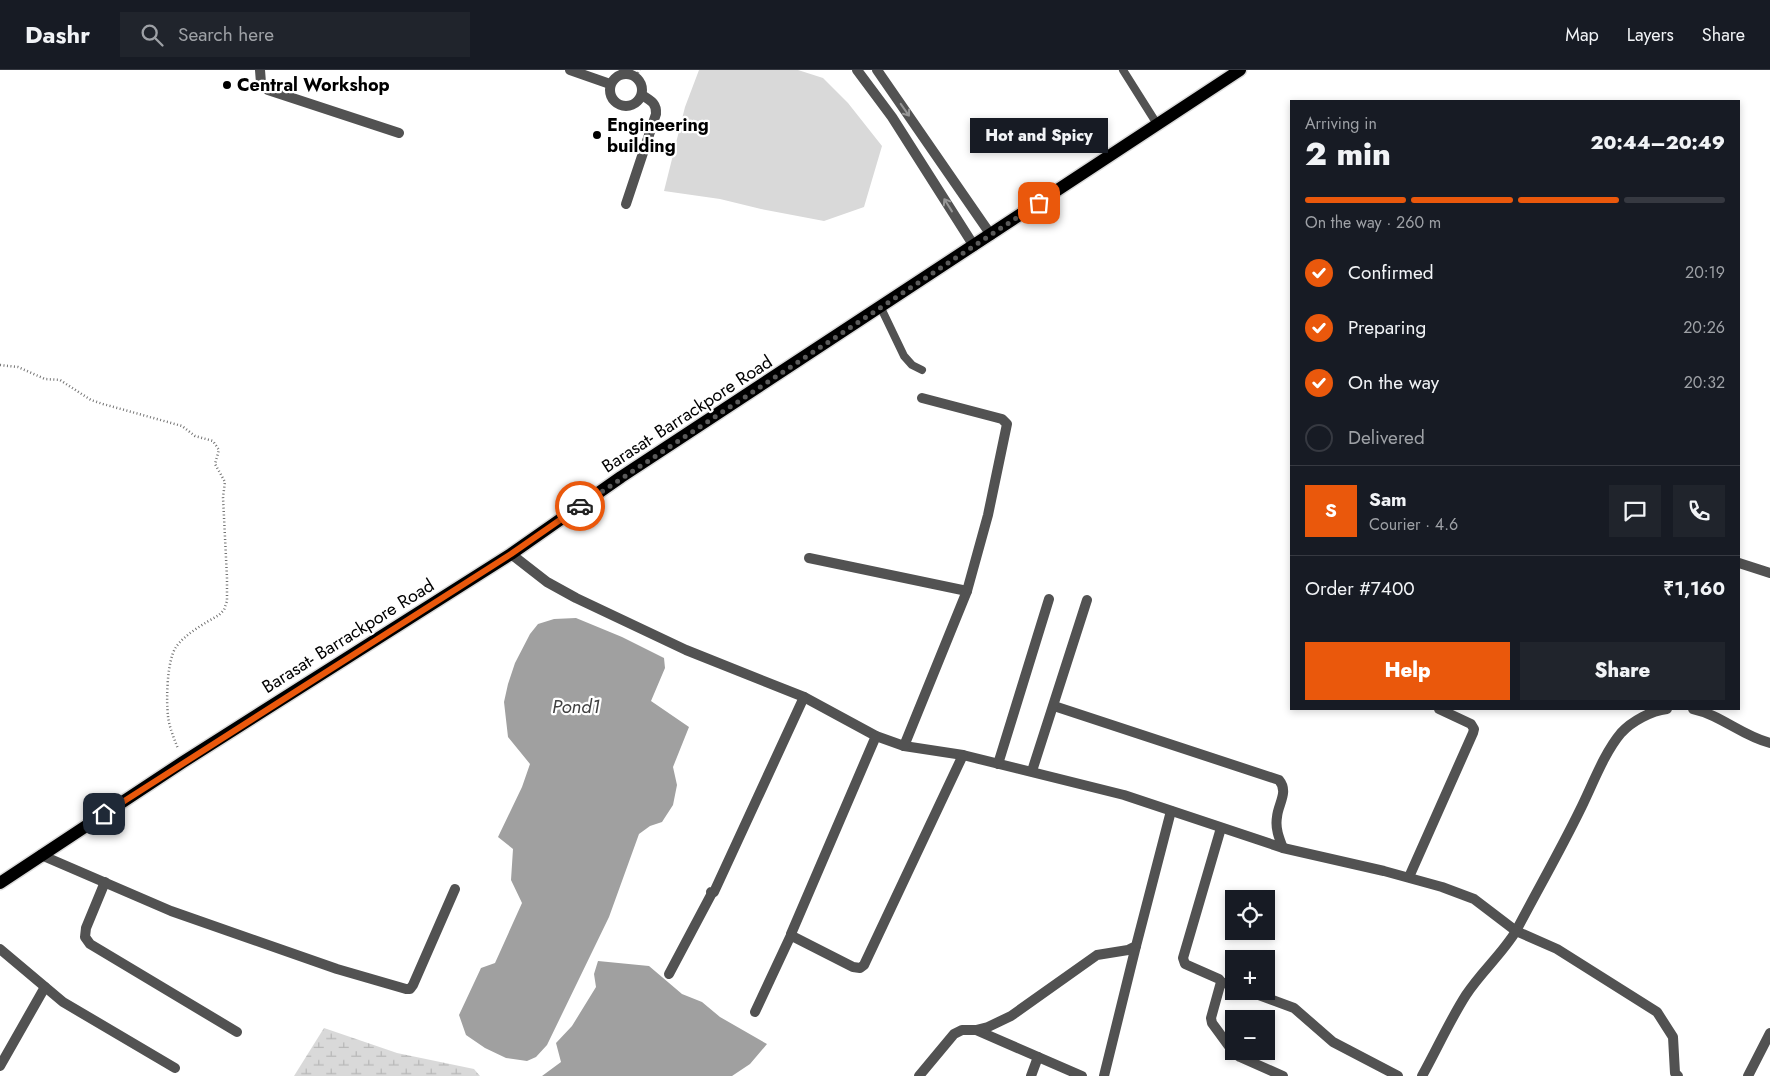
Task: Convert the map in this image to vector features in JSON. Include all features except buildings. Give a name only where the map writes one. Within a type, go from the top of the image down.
[{"type":"main road","name":"Barasat- Barrackpore Road","points":[[0,883],[183,762],[511,554],[621,477],[881,308],[1240,70]]},
{"type":"street","points":[[260,70],[261,83],[268,90],[399,133]]},
{"type":"street","points":[[570,70],[610,84]]},
{"type":"street","points":[[857,70],[892,117],[974,246]]},
{"type":"street","points":[[877,70],[991,235]]},
{"type":"street","points":[[634,72],[642,84],[642,95],[636,104],[626,106],[616,103],[610,95],[610,84],[616,76],[634,72]]},
{"type":"street","points":[[626,204],[657,109],[654,104],[642,95]]},
{"type":"street","points":[[904,746],[967,590],[988,515],[1008,424],[1002,419],[922,398]]},
{"type":"street","points":[[511,554],[547,582],[576,598],[686,650],[804,697],[876,736],[904,746],[963,755],[1124,795],[1283,848],[1409,878],[1474,899],[1516,931],[1557,949],[1657,1012],[1673,1037],[1675,1073],[1678,1076]]},
{"type":"street","points":[[809,558],[967,590]]},
{"type":"street","points":[[1740,563],[1770,573]]},
{"type":"street","points":[[998,764],[1049,599]]},
{"type":"street","points":[[1032,771],[1088,600]]},
{"type":"street","points":[[669,974],[712,893],[758,799],[804,697]]},
{"type":"street","points":[[1054,706],[1279,780],[1283,785],[1284,791],[1277,817],[1277,831],[1283,848]]},
{"type":"street","points":[[1409,878],[1474,729],[1472,724],[1441,710]]},
{"type":"street","points":[[1422,1076],[1477,979],[1508,944],[1516,931],[1578,815],[1613,744],[1622,732],[1632,724],[1656,710]]},
{"type":"street","points":[[1696,710],[1710,715],[1754,738],[1770,743]]},
{"type":"street","points":[[756,1012],[876,736]]},
{"type":"street","points":[[791,935],[853,967],[860,968],[864,966],[963,755]]},
{"type":"street","points":[[1104,1076],[1171,811]]},
{"type":"street","points":[[1221,828],[1183,958],[1184,964],[1225,983]]},
{"type":"street","points":[[41,855],[171,911],[337,969],[408,990],[413,986],[455,889]]},
{"type":"street","points":[[105,882],[86,928],[85,937],[90,944],[237,1032]]},
{"type":"street","points":[[923,1075],[954,1034],[962,1030],[976,1030],[988,1027],[1023,1009],[1097,955],[1128,950],[1136,946]]},
{"type":"street","points":[[0,949],[63,1002],[175,1068]]},
{"type":"street","points":[[1221,982],[1211,1018],[1214,1027],[1240,1058],[1283,1076]]},
{"type":"street","points":[[0,1066],[45,986]]},
{"type":"street","points":[[1272,1000],[1294,1008],[1333,1042],[1398,1076]]},
{"type":"street","points":[[976,1030],[1038,1057],[1067,1073],[1082,1076]]},
{"type":"street","points":[[1748,1076],[1770,1033]]},
{"type":"street","points":[[1031,1076],[1038,1057]]},
{"type":"lane","points":[[1123,70],[1157,124]]},
{"type":"lane","points":[[881,308],[904,356],[912,365],[922,370]]},
{"type":"path","points":[[0,365],[18,367],[45,379],[60,380],[91,400],[182,426],[195,436],[217,444],[219,450],[215,464],[225,482],[223,497],[227,578],[226,600],[224,610],[219,615],[180,641],[174,650],[170,664],[168,716],[172,735],[183,762]]},
{"type":"green space","points":[[699,70],[798,70],[823,78],[848,103],[882,146],[864,207],[824,221],[720,199],[664,191],[685,107]]},
{"type":"green space","points":[[324,1028],[397,1053],[474,1069],[480,1076],[294,1076]]},
{"type":"water","name":"Pond1","points":[[576,618],[622,637],[664,658],[665,668],[651,701],[689,727],[673,767],[677,785],[673,805],[662,822],[650,826],[639,834],[609,917],[547,1045],[536,1057],[527,1061],[506,1058],[485,1048],[466,1035],[459,1015],[481,968],[495,963],[522,903],[511,880],[513,849],[498,837],[522,787],[530,764],[508,737],[504,702],[508,684],[515,663],[530,634],[538,624],[554,619]]},
{"type":"water","points":[[598,961],[649,966],[682,994],[702,1002],[720,1017],[767,1044],[750,1064],[732,1076],[542,1076],[561,1062],[556,1043],[572,1026],[596,987],[594,974]]},
{"type":"way so far","points":[[580,506],[621,477],[1039,203]]},
{"type":"place","name":"Central Workshop","points":[[227,85]]},
{"type":"place","name":"Engineering building","points":[[597,135]]},
{"type":"place","name":"Hot and Spicy","points":[[1039,203]]},
{"type":"route","points":[[104,814],[511,554],[580,506]]}]
